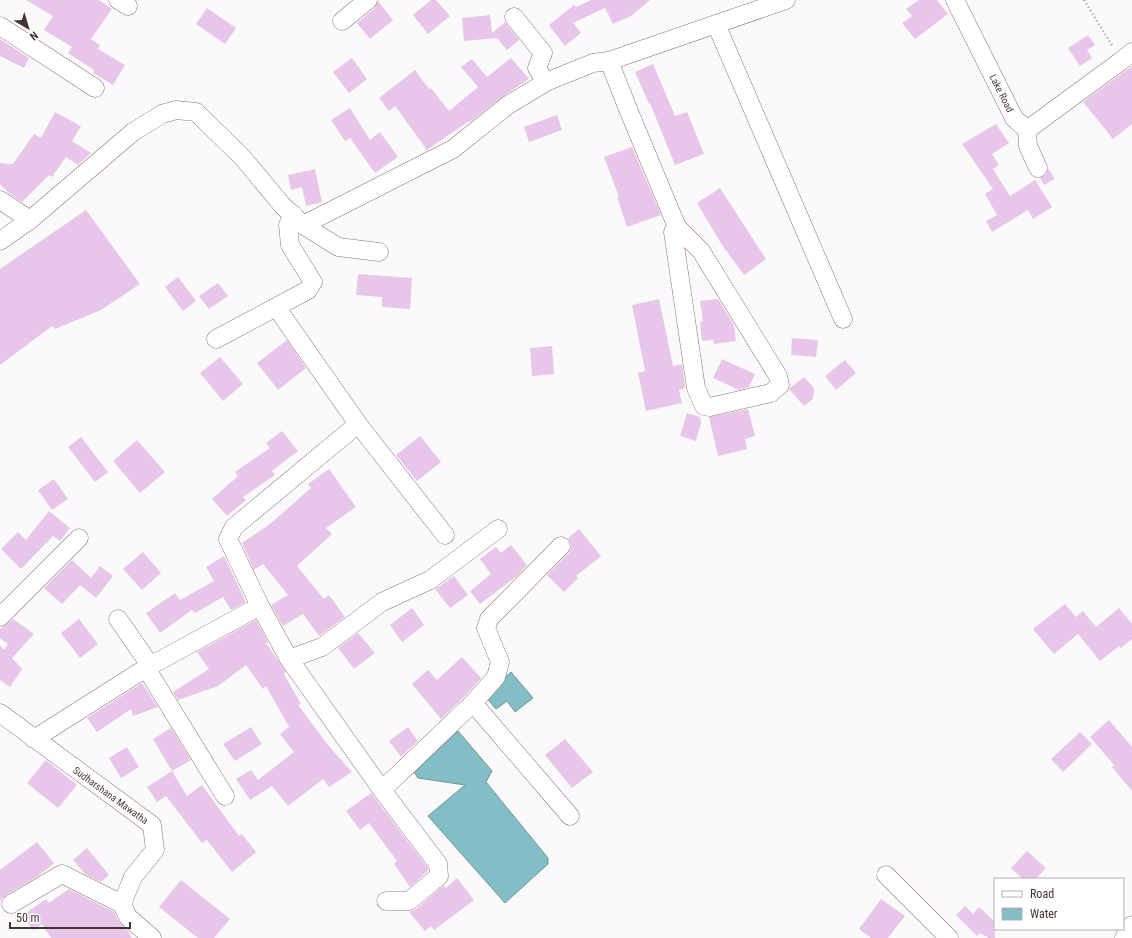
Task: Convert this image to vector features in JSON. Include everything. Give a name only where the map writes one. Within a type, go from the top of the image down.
[{"type":"street","points":[[342,21],[368,0]]},
{"type":"street","points":[[216,339],[308,290],[313,282],[290,245],[288,225],[298,219],[453,149],[508,105],[546,82],[593,64],[609,61],[786,0]]},
{"type":"street","name":"Lake Road","points":[[955,0],[1014,118],[1027,130]]},
{"type":"street","points":[[514,17],[542,53],[537,68],[546,82]]},
{"type":"street","points":[[716,24],[843,319]]},
{"type":"street","points":[[0,26],[95,88]]},
{"type":"street","points":[[1038,168],[1028,146],[1027,130],[1127,56]]},
{"type":"street","points":[[609,61],[677,226],[701,251],[778,376],[780,385],[771,393],[710,407],[704,406],[696,388],[673,232],[677,226]]},
{"type":"street","points":[[0,241],[30,220],[133,132],[162,114],[176,110],[196,112],[243,158],[282,205],[298,219],[338,247],[379,252]]},
{"type":"street","points":[[0,200],[30,220]]},
{"type":"street","points":[[276,307],[358,424],[445,535]]},
{"type":"street","points":[[358,424],[234,528],[228,539],[260,606],[289,659],[382,790],[438,864],[439,876],[409,901],[386,901]]},
{"type":"street","points":[[289,659],[322,648],[382,602],[430,580],[498,529]]},
{"type":"street","points":[[0,617],[80,538]]},
{"type":"street","points":[[382,790],[473,704],[496,677],[500,662],[486,628],[489,619],[561,546]]},
{"type":"street","points":[[34,739],[148,667],[260,606]]},
{"type":"street","points":[[118,619],[225,796]]},
{"type":"street","points":[[473,704],[570,816]]},
{"type":"street","name":"Sudharshana Mawatha","points":[[0,713],[152,825],[155,850],[133,877],[122,904]]},
{"type":"street","points":[[11,904],[62,874],[122,904],[128,917],[152,938]]},
{"type":"street","points":[[886,875],[949,938]]},
{"type":"street","points":[[1124,938],[1132,925]]},
{"type":"path","points":[[1084,0],[1108,38],[1127,56]]},
{"type":"water","points":[[511,672],[533,698],[515,712],[507,701],[496,709],[484,695]]},
{"type":"water","points":[[458,731],[492,771],[486,782],[548,858],[548,864],[505,903],[428,816],[465,785],[418,778],[414,772]]},
{"type":"building","points":[[26,0],[99,0],[112,9],[91,39],[100,45],[98,49],[125,65],[113,85],[93,73],[94,70],[68,53],[72,47],[44,30],[53,16]]},
{"type":"building","points":[[431,0],[436,0],[450,16],[428,34],[413,15]]},
{"type":"building","points":[[591,0],[650,0],[631,16],[613,24],[605,8],[573,23],[581,33],[565,46],[549,25],[574,5],[576,7]]},
{"type":"building","points":[[919,0],[937,0],[948,14],[915,39],[902,23],[912,16],[906,9]]},
{"type":"building","points":[[378,1],[393,20],[370,39],[357,23],[375,8]]},
{"type":"building","points":[[207,8],[236,28],[225,44],[196,24]]},
{"type":"building","points":[[490,15],[492,33],[505,22],[519,40],[507,50],[497,38],[464,41],[462,18]]},
{"type":"building","points":[[1088,35],[1095,45],[1087,50],[1092,58],[1080,66],[1068,48]]},
{"type":"building","points":[[0,39],[29,58],[24,68],[0,56]]},
{"type":"building","points":[[352,58],[367,79],[349,93],[333,72]]},
{"type":"building","points":[[511,58],[529,79],[502,97],[470,122],[469,121],[427,150],[395,106],[389,111],[379,98],[415,70],[429,89],[431,88],[449,111],[478,87],[461,67],[472,59],[487,77]]},
{"type":"building","points":[[653,64],[675,116],[687,112],[704,154],[675,165],[650,103],[649,104],[635,72]]},
{"type":"building","points":[[1132,66],[1132,124],[1113,139],[1083,102]]},
{"type":"building","points":[[350,108],[370,140],[380,132],[398,157],[375,173],[350,138],[345,141],[331,120]]},
{"type":"building","points":[[55,112],[81,126],[72,141],[91,153],[78,165],[66,157],[52,177],[49,175],[22,202],[11,195],[0,184],[0,163],[13,164],[34,134],[41,138]]},
{"type":"building","points":[[557,115],[562,130],[529,142],[524,127]]},
{"type":"building","points":[[996,124],[1009,143],[992,154],[999,165],[993,169],[1010,196],[1035,180],[1052,207],[1033,219],[1028,210],[992,232],[986,221],[997,215],[985,194],[993,189],[962,144]]},
{"type":"building","points":[[632,147],[661,215],[627,227],[617,197],[619,197],[604,157]]},
{"type":"building","points":[[1048,168],[1055,179],[1044,185],[1040,178],[1046,174]]},
{"type":"building","points":[[315,169],[322,202],[306,206],[302,187],[291,190],[288,175]]},
{"type":"building","points":[[720,188],[766,259],[744,275],[722,245],[697,203]]},
{"type":"building","points":[[86,210],[140,284],[101,310],[55,329],[52,326],[0,365],[0,269]]},
{"type":"building","points":[[358,274],[412,278],[410,309],[382,307],[382,297],[356,295]]},
{"type":"building","points":[[178,277],[196,301],[183,311],[165,287]]},
{"type":"building","points":[[218,283],[228,296],[209,309],[199,296]]},
{"type":"building","points":[[659,299],[673,366],[682,364],[685,388],[679,390],[682,403],[646,411],[638,373],[645,371],[632,305]]},
{"type":"building","points":[[718,299],[734,325],[736,341],[714,344],[713,340],[702,341],[700,322],[703,321],[700,301]]},
{"type":"building","points":[[792,338],[818,340],[816,357],[791,355]]},
{"type":"building","points":[[287,340],[306,368],[278,390],[257,363]]},
{"type":"building","points":[[552,346],[554,374],[532,376],[530,348]]},
{"type":"building","points":[[220,357],[243,384],[223,401],[200,373]]},
{"type":"building","points":[[722,359],[755,374],[749,387],[739,390],[713,378]]},
{"type":"building","points":[[845,360],[856,373],[836,390],[825,376]]},
{"type":"building","points":[[804,377],[814,388],[813,399],[804,406],[789,389]]},
{"type":"building","points":[[748,409],[755,436],[745,439],[747,449],[718,456],[709,417]]},
{"type":"building","points":[[687,413],[700,417],[701,423],[696,441],[680,436]]},
{"type":"building","points":[[282,431],[298,451],[272,471],[275,475],[243,497],[246,500],[227,516],[212,499],[238,476],[235,472],[270,448],[266,443]]},
{"type":"building","points":[[420,436],[441,462],[417,481],[396,455]]},
{"type":"building","points":[[81,437],[108,472],[95,482],[68,447]]},
{"type":"building","points":[[137,440],[165,472],[140,493],[113,461]]},
{"type":"building","points":[[329,469],[356,507],[326,528],[332,534],[297,566],[324,599],[329,595],[345,617],[319,636],[303,614],[283,626],[271,605],[288,595],[263,564],[254,570],[242,543],[270,524],[311,488],[308,484]]},
{"type":"building","points":[[54,479],[68,499],[52,510],[38,490]]},
{"type":"building","points":[[49,511],[70,528],[60,541],[53,536],[21,569],[1,549],[18,532],[26,540]]},
{"type":"building","points":[[579,529],[601,556],[576,576],[578,578],[564,592],[547,575],[569,553],[571,544],[568,538]]},
{"type":"building","points":[[511,545],[527,565],[517,576],[480,604],[470,591],[491,574],[480,559],[496,547],[501,553]]},
{"type":"building","points":[[143,552],[161,573],[142,590],[123,569]]},
{"type":"building","points":[[224,556],[246,602],[231,610],[223,597],[195,613],[192,610],[160,633],[146,613],[175,593],[180,600],[214,581],[206,567]]},
{"type":"building","points":[[72,560],[91,578],[100,566],[113,576],[96,598],[80,585],[62,604],[44,588]]},
{"type":"building","points":[[454,576],[468,595],[450,608],[435,589]]},
{"type":"building","points":[[1065,604],[1076,617],[1083,611],[1096,627],[1119,608],[1132,624],[1132,639],[1121,648],[1119,646],[1100,661],[1078,634],[1054,654],[1033,629]]},
{"type":"building","points":[[412,608],[424,625],[402,642],[390,625]]},
{"type":"building","points":[[13,619],[34,634],[12,658],[22,669],[10,687],[0,680],[0,645],[4,650],[8,644],[0,638],[0,629]]},
{"type":"building","points":[[79,619],[98,644],[80,658],[61,633]]},
{"type":"building","points":[[256,620],[268,642],[266,643],[286,672],[284,674],[301,704],[298,705],[328,745],[352,772],[329,787],[323,779],[288,806],[272,786],[250,800],[236,779],[251,770],[258,780],[294,752],[280,734],[289,727],[266,686],[263,689],[246,665],[218,686],[178,700],[173,692],[209,669],[197,652]]},
{"type":"building","points":[[358,633],[375,653],[354,669],[338,648]]},
{"type":"building","points":[[462,657],[481,678],[441,719],[412,684],[428,670],[437,680]]},
{"type":"building","points":[[142,683],[158,707],[133,716],[131,709],[97,732],[87,718]]},
{"type":"building","points":[[1109,720],[1132,747],[1132,791],[1112,767],[1114,765],[1090,737]]},
{"type":"building","points":[[251,727],[262,744],[235,761],[223,744]]},
{"type":"building","points":[[408,727],[418,741],[401,757],[389,741]]},
{"type":"building","points":[[171,728],[191,760],[172,771],[153,739]]},
{"type":"building","points":[[1080,732],[1092,744],[1063,772],[1051,759]]},
{"type":"building","points":[[565,739],[593,772],[572,788],[545,755]]},
{"type":"building","points":[[127,747],[139,767],[121,778],[109,758]]},
{"type":"building","points":[[46,760],[77,785],[58,808],[27,783]]},
{"type":"building","points":[[172,771],[187,796],[202,785],[239,836],[242,834],[256,852],[232,872],[207,840],[202,843],[166,796],[157,802],[147,787]]},
{"type":"building","points":[[371,793],[428,868],[428,871],[410,887],[394,864],[397,861],[369,823],[360,830],[346,811]]},
{"type":"building","points":[[37,842],[54,863],[37,877],[6,895],[0,901],[0,870]]},
{"type":"building","points":[[87,848],[109,875],[101,882],[85,874],[73,860]]},
{"type":"building","points":[[1027,851],[1046,868],[1037,878],[1022,878],[1011,868]]},
{"type":"building","points":[[457,878],[474,900],[434,930],[431,926],[425,931],[409,912],[416,909],[444,885],[446,888]]},
{"type":"building","points":[[181,880],[230,919],[214,938],[198,938],[159,907]]},
{"type":"building","points":[[69,889],[114,912],[119,922],[128,931],[132,938],[51,938],[42,924],[33,930],[22,916],[46,899],[49,903]]},
{"type":"building","points":[[881,899],[905,916],[888,938],[871,938],[859,929]]},
{"type":"building","points":[[965,906],[973,914],[979,907],[994,921],[995,938],[989,938],[980,933],[977,936],[956,915]]}]
